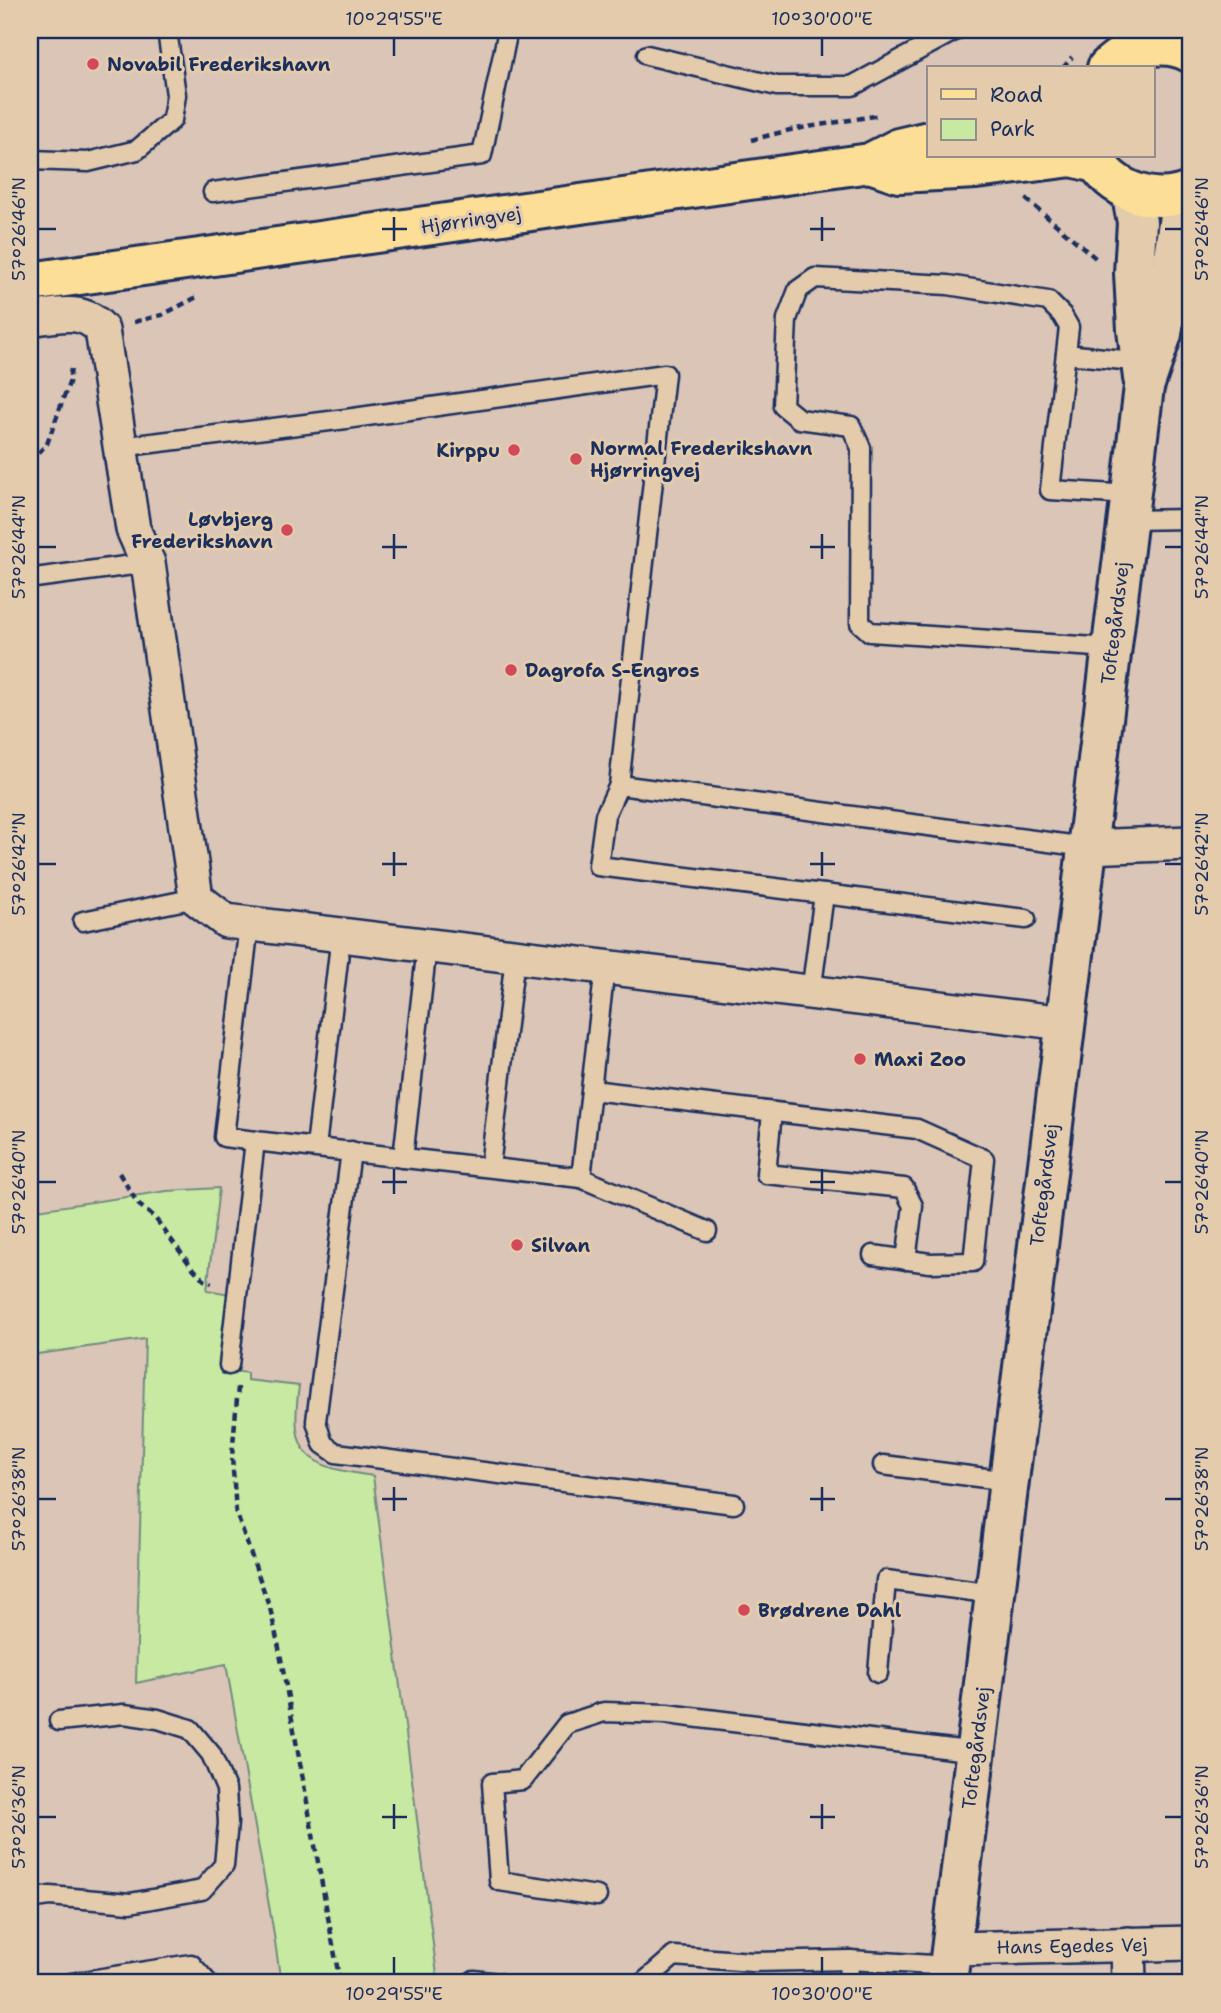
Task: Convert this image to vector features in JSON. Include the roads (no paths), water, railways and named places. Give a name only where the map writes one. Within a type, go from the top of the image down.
[{"type":"main road","points":[[1129,49],[1186,44]]},
{"type":"main road","name":"Hjørringvej","points":[[30,282],[870,163],[899,149],[927,142]]},
{"type":"main road","name":"Hjørringvej","points":[[870,163],[900,173],[976,169],[1063,158]]},
{"type":"main road","points":[[1094,159],[1111,180],[1131,192],[1156,198],[1187,193]]},
{"type":"street","name":"Toftegårdsvej","points":[[1131,192],[1137,222],[1134,272],[1137,330],[1146,371]]},
{"type":"street","name":"Toftegårdsvej","points":[[950,1966],[1146,371],[1162,334],[1187,193]]},
{"type":"street","points":[[30,319],[72,313],[95,321],[102,330],[133,529],[148,563],[196,898],[226,921],[1064,1023]]},
{"type":"street","points":[[1086,848],[1191,843]]},
{"type":"street","name":"Hans Egedes Vej","points":[[950,1966],[1128,1944],[1191,1943]]},
{"type":"street","points":[[1128,1944],[1129,1983]]},
{"type":"lane","points":[[30,160],[88,162],[136,150],[172,121],[176,95],[167,30]]},
{"type":"lane","points":[[213,192],[482,155],[508,30]]},
{"type":"lane","points":[[647,55],[777,86],[852,86],[956,30]]},
{"type":"lane","points":[[1111,648],[870,632],[860,623],[861,448],[851,426],[799,419],[783,406],[787,319],[798,290],[815,278],[948,285],[1048,301],[1069,327],[1050,490],[1191,519]]},
{"type":"lane","points":[[1066,354],[1146,371]]},
{"type":"lane","points":[[120,447],[346,419],[665,374],[619,785],[605,815],[598,866],[1026,919]]},
{"type":"lane","points":[[35,578],[148,563]]},
{"type":"lane","points":[[619,785],[1086,848]]},
{"type":"lane","points":[[811,993],[824,894]]},
{"type":"lane","points":[[83,921],[196,898]]},
{"type":"lane","points":[[249,924],[224,1137],[581,1178],[708,1231]]},
{"type":"lane","points":[[316,1147],[341,935]]},
{"type":"lane","points":[[403,1158],[427,946]]},
{"type":"lane","points":[[490,1167],[515,957]]},
{"type":"lane","points":[[581,1178],[606,967]]},
{"type":"lane","points":[[592,1090],[917,1129],[984,1159],[973,1262],[930,1264],[873,1255]]},
{"type":"lane","points":[[772,1112],[766,1174],[904,1188],[913,1206],[906,1260]]},
{"type":"lane","points":[[229,1365],[256,1141]]},
{"type":"lane","points":[[351,1152],[316,1421],[323,1444],[335,1453],[734,1504]]},
{"type":"lane","points":[[883,1465],[1009,1481]]},
{"type":"lane","points":[[878,1673],[886,1580],[995,1594]]},
{"type":"lane","points":[[597,1896],[499,1881],[492,1783],[523,1780],[567,1724],[604,1712],[667,1714],[976,1752]]},
{"type":"lane","points":[[30,1899],[50,1896],[130,1903],[202,1890],[224,1865],[228,1823],[226,1789],[211,1754],[190,1729],[158,1719],[124,1714],[59,1721]]},
{"type":"lane","points":[[643,1983],[674,1956],[752,1962],[849,1960],[950,1966]]},
{"type":"lane","points":[[847,1983],[849,1960]]},
{"type":"lane","points":[[71,1983],[191,1964],[208,1983]]},
{"type":"lane","points":[[474,1980],[498,1983]]},
{"type":"place","name":"Novabil Frederikshavn","points":[[93,64]]},
{"type":"place","name":"Kirppu","points":[[514,450]]},
{"type":"place","name":"Normal Frederikshavn Hjørringvej","points":[[576,459]]},
{"type":"place","name":"Løvbjerg Frederikshavn","points":[[287,530]]},
{"type":"place","name":"Dagrofa S-Engros","points":[[511,670]]},
{"type":"place","name":"Maxi Zoo","points":[[860,1059]]},
{"type":"place","name":"Silvan","points":[[517,1245]]},
{"type":"place","name":"Brødrene Dahl","points":[[744,1610]]}]
